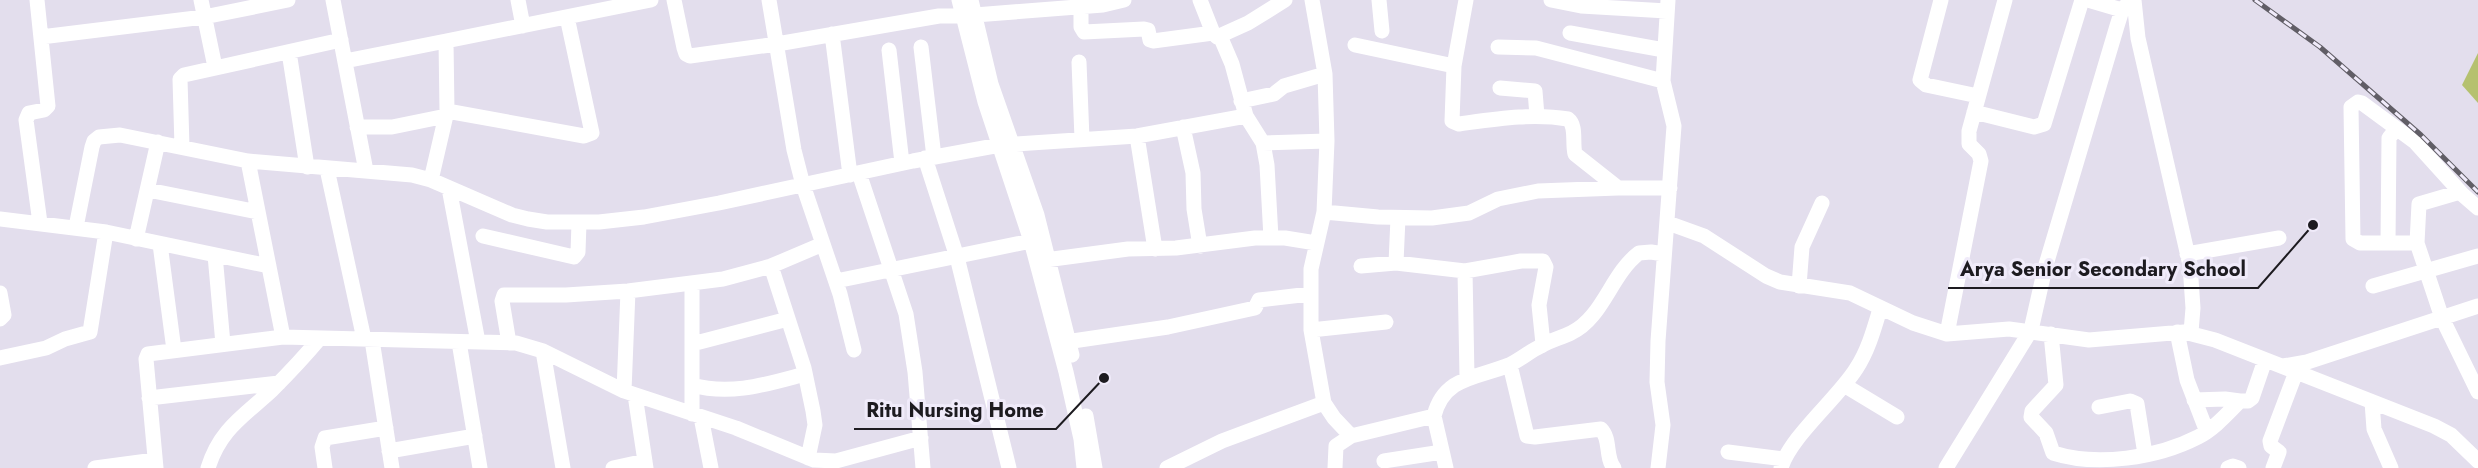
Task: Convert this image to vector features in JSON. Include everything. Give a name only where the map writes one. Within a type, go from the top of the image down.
[{"type":"street","points":[[37,0],[48,106],[47,109],[29,113],[26,120],[40,223]]},
{"type":"street","points":[[201,0],[215,67]]},
{"type":"street","points":[[41,38],[204,17],[288,0]]},
{"type":"street","points":[[333,0],[366,171]]},
{"type":"street","points":[[518,0],[523,26]]},
{"type":"street","points":[[345,61],[651,0]]},
{"type":"street","points":[[674,0],[684,48],[686,54],[690,56],[777,44],[966,10],[1124,0]]},
{"type":"street","points":[[769,0],[802,185],[836,281],[854,350]]},
{"type":"street","points":[[971,0],[966,10],[991,84],[1031,241],[1042,260]]},
{"type":"street","points":[[1200,0],[1232,64],[1246,116],[1263,143],[1267,165],[1271,238]]},
{"type":"street","points":[[1087,4],[1082,27],[1084,32],[1144,28],[1148,30],[1150,40],[1153,41],[1216,35],[1248,23],[1285,0]]},
{"type":"street","points":[[1312,0],[1325,74],[1327,141],[1324,212],[1316,243],[1310,294],[1311,330],[1324,403],[1351,436]]},
{"type":"street","points":[[1379,0],[1382,31]]},
{"type":"street","points":[[1466,0],[1454,66],[1452,115],[1455,123],[1537,116],[1571,120],[1574,127],[1572,138],[1575,154],[1618,188]]},
{"type":"street","points":[[1551,0],[1581,6],[1668,5],[1663,81],[1674,126],[1657,382],[1663,425],[1658,468]]},
{"type":"street","points":[[1941,0],[1920,80],[1926,85],[1978,96]]},
{"type":"street","points":[[1947,334],[1981,161],[1979,154],[1969,144],[1968,138],[2005,0]]},
{"type":"street","points":[[1974,112],[2034,128],[2044,124],[2082,0]]},
{"type":"street","points":[[2088,0],[2129,4]]},
{"type":"street","points":[[2129,4],[2187,254],[2193,308],[2184,332],[2187,380],[2207,432]]},
{"type":"street","points":[[1946,468],[2031,330],[2045,268],[2129,4]]},
{"type":"street","points":[[357,127],[411,125],[446,114],[584,136],[592,133],[567,17]]},
{"type":"street","points":[[1570,33],[1664,50]]},
{"type":"street","points":[[832,34],[854,174],[891,270],[906,314],[912,341],[923,468]]},
{"type":"street","points":[[182,147],[180,79],[186,74],[341,40]]},
{"type":"street","points":[[432,180],[446,114],[446,41]]},
{"type":"street","points":[[1355,45],[1454,66]]},
{"type":"street","points":[[921,47],[930,158],[1009,468]]},
{"type":"street","points":[[1498,47],[1536,48],[1663,81]]},
{"type":"street","points":[[889,50],[902,163]]},
{"type":"street","points":[[289,52],[308,167]]},
{"type":"street","points":[[1079,62],[1082,139]]},
{"type":"street","points":[[1241,101],[1274,94],[1289,84],[1325,74]]},
{"type":"street","points":[[1500,88],[1535,91],[1537,116]]},
{"type":"street","points":[[2416,243],[2360,243],[2353,239],[2350,107],[2358,102],[2415,142],[2460,192],[2478,208]]},
{"type":"street","points":[[76,227],[94,141],[99,137],[120,135],[248,161],[412,175],[432,180],[520,217],[547,222],[579,223],[644,217],[902,163],[1006,144],[1137,136],[1246,116]]},
{"type":"street","points":[[1184,127],[1193,173],[1194,208],[1200,246]]},
{"type":"street","points":[[2388,243],[2389,138],[2396,129]]},
{"type":"street","points":[[1137,136],[1155,249]]},
{"type":"street","points":[[1263,143],[1327,141]]},
{"type":"street","points":[[136,239],[158,142]]},
{"type":"street","points":[[1006,144],[1037,215],[1042,260],[1091,438],[1095,468]]},
{"type":"street","points":[[248,161],[283,337]]},
{"type":"street","points":[[327,169],[368,339],[392,468]]},
{"type":"street","points":[[449,188],[478,342]]},
{"type":"street","points":[[1324,212],[1398,218],[1432,218],[1469,213],[1498,199],[1529,193],[1618,188],[1670,188]]},
{"type":"street","points":[[147,190],[258,212]]},
{"type":"street","points":[[2460,192],[2419,204],[2416,243],[2442,318],[2478,392]]},
{"type":"street","points":[[1799,286],[1802,247],[1822,203]]},
{"type":"street","points":[[1396,263],[1398,218]]},
{"type":"street","points":[[0,219],[106,232],[269,266]]},
{"type":"street","points":[[483,236],[574,257],[578,252],[579,223]]},
{"type":"street","points":[[1668,223],[1704,236],[1766,276],[1780,282],[1850,293],[1880,309],[1935,332],[1947,334],[1999,329],[2031,330],[2089,340],[2184,332],[2289,369],[2434,426],[2451,435],[2478,461]]},
{"type":"street","points":[[0,358],[46,348],[65,339],[91,332],[106,232]]},
{"type":"street","points":[[1042,260],[1128,249],[1200,246],[1271,238],[1316,243]]},
{"type":"street","points":[[2187,254],[2279,238]]},
{"type":"street","points":[[836,281],[1031,241]]},
{"type":"street","points":[[160,244],[174,350]]},
{"type":"street","points":[[509,343],[502,301],[504,295],[566,295],[692,284],[748,274],[823,244]]},
{"type":"street","points":[[1446,468],[1434,416],[1441,398],[1467,377],[1510,365],[1543,344],[1572,333],[1589,321],[1619,274],[1634,257],[1644,251],[1664,254]]},
{"type":"street","points":[[215,255],[223,344]]},
{"type":"street","points":[[2373,286],[2478,256]]},
{"type":"street","points":[[1361,266],[1396,263],[1465,271],[1521,261],[1544,261],[1546,267],[1539,314],[1543,344]]},
{"type":"street","points":[[771,266],[805,375],[815,425],[808,458]]},
{"type":"street","points":[[1465,271],[1467,377]]},
{"type":"street","points":[[692,284],[692,386],[696,415],[711,468]]},
{"type":"street","points":[[613,468],[645,465],[630,393],[628,291]]},
{"type":"street","points":[[0,293],[4,315],[0,320]]},
{"type":"street","points":[[1063,343],[1168,327],[1256,308],[1259,300],[1310,294]]},
{"type":"street","points":[[2289,369],[2478,306]]},
{"type":"street","points":[[1728,452],[1782,464],[1844,385],[1863,356],[1880,309]]},
{"type":"street","points":[[692,344],[788,319]]},
{"type":"street","points":[[1311,330],[1386,322]]},
{"type":"street","points":[[2051,334],[2056,385],[2032,411],[2031,417],[2046,433],[2053,453],[2071,462],[2116,459],[2183,444],[2207,432],[2240,401]]},
{"type":"street","points":[[95,468],[155,464],[147,357],[150,352],[283,337],[509,343],[543,351],[630,393],[776,443],[829,465],[921,438]]},
{"type":"street","points":[[208,468],[219,441],[229,429],[279,383],[320,338]]},
{"type":"street","points":[[459,342],[480,468]]},
{"type":"street","points":[[1063,343],[1081,439],[1084,468]]},
{"type":"street","points":[[543,351],[563,468]]},
{"type":"street","points":[[2194,400],[2248,401],[2252,398],[2265,360]]},
{"type":"street","points":[[1510,365],[1527,436],[1601,429],[1605,435],[1610,461],[1614,468]]},
{"type":"street","points":[[2273,468],[2279,452],[2271,446],[2270,441],[2289,369]]},
{"type":"street","points":[[692,386],[714,390],[739,390],[805,375]]},
{"type":"street","points":[[149,398],[279,383]]},
{"type":"street","points":[[1844,385],[1897,417]]},
{"type":"street","points":[[2099,407],[2130,402],[2137,404],[2145,454]]},
{"type":"street","points":[[2372,402],[2374,429],[2391,468]]},
{"type":"street","points":[[1167,468],[1222,441],[1324,403]]},
{"type":"street","points":[[1335,468],[1336,446],[1351,436],[1434,416]]},
{"type":"street","points":[[325,468],[322,447],[325,438],[386,428]]},
{"type":"street","points":[[389,451],[475,436]]},
{"type":"street","points":[[1384,460],[1442,452]]},
{"type":"street","points":[[2228,468],[2233,466],[2240,468]]},
{"type":"green space","points":[[2478,53],[2478,103],[2462,85]]},
{"type":"railway","points":[[2255,0],[2320,47],[2421,135],[2478,192]]},
{"type":"place","name":"Arya Senior Secondary School","points":[[2313,225]]},
{"type":"place","name":"Ritu Nursing Home","points":[[1104,378]]}]
